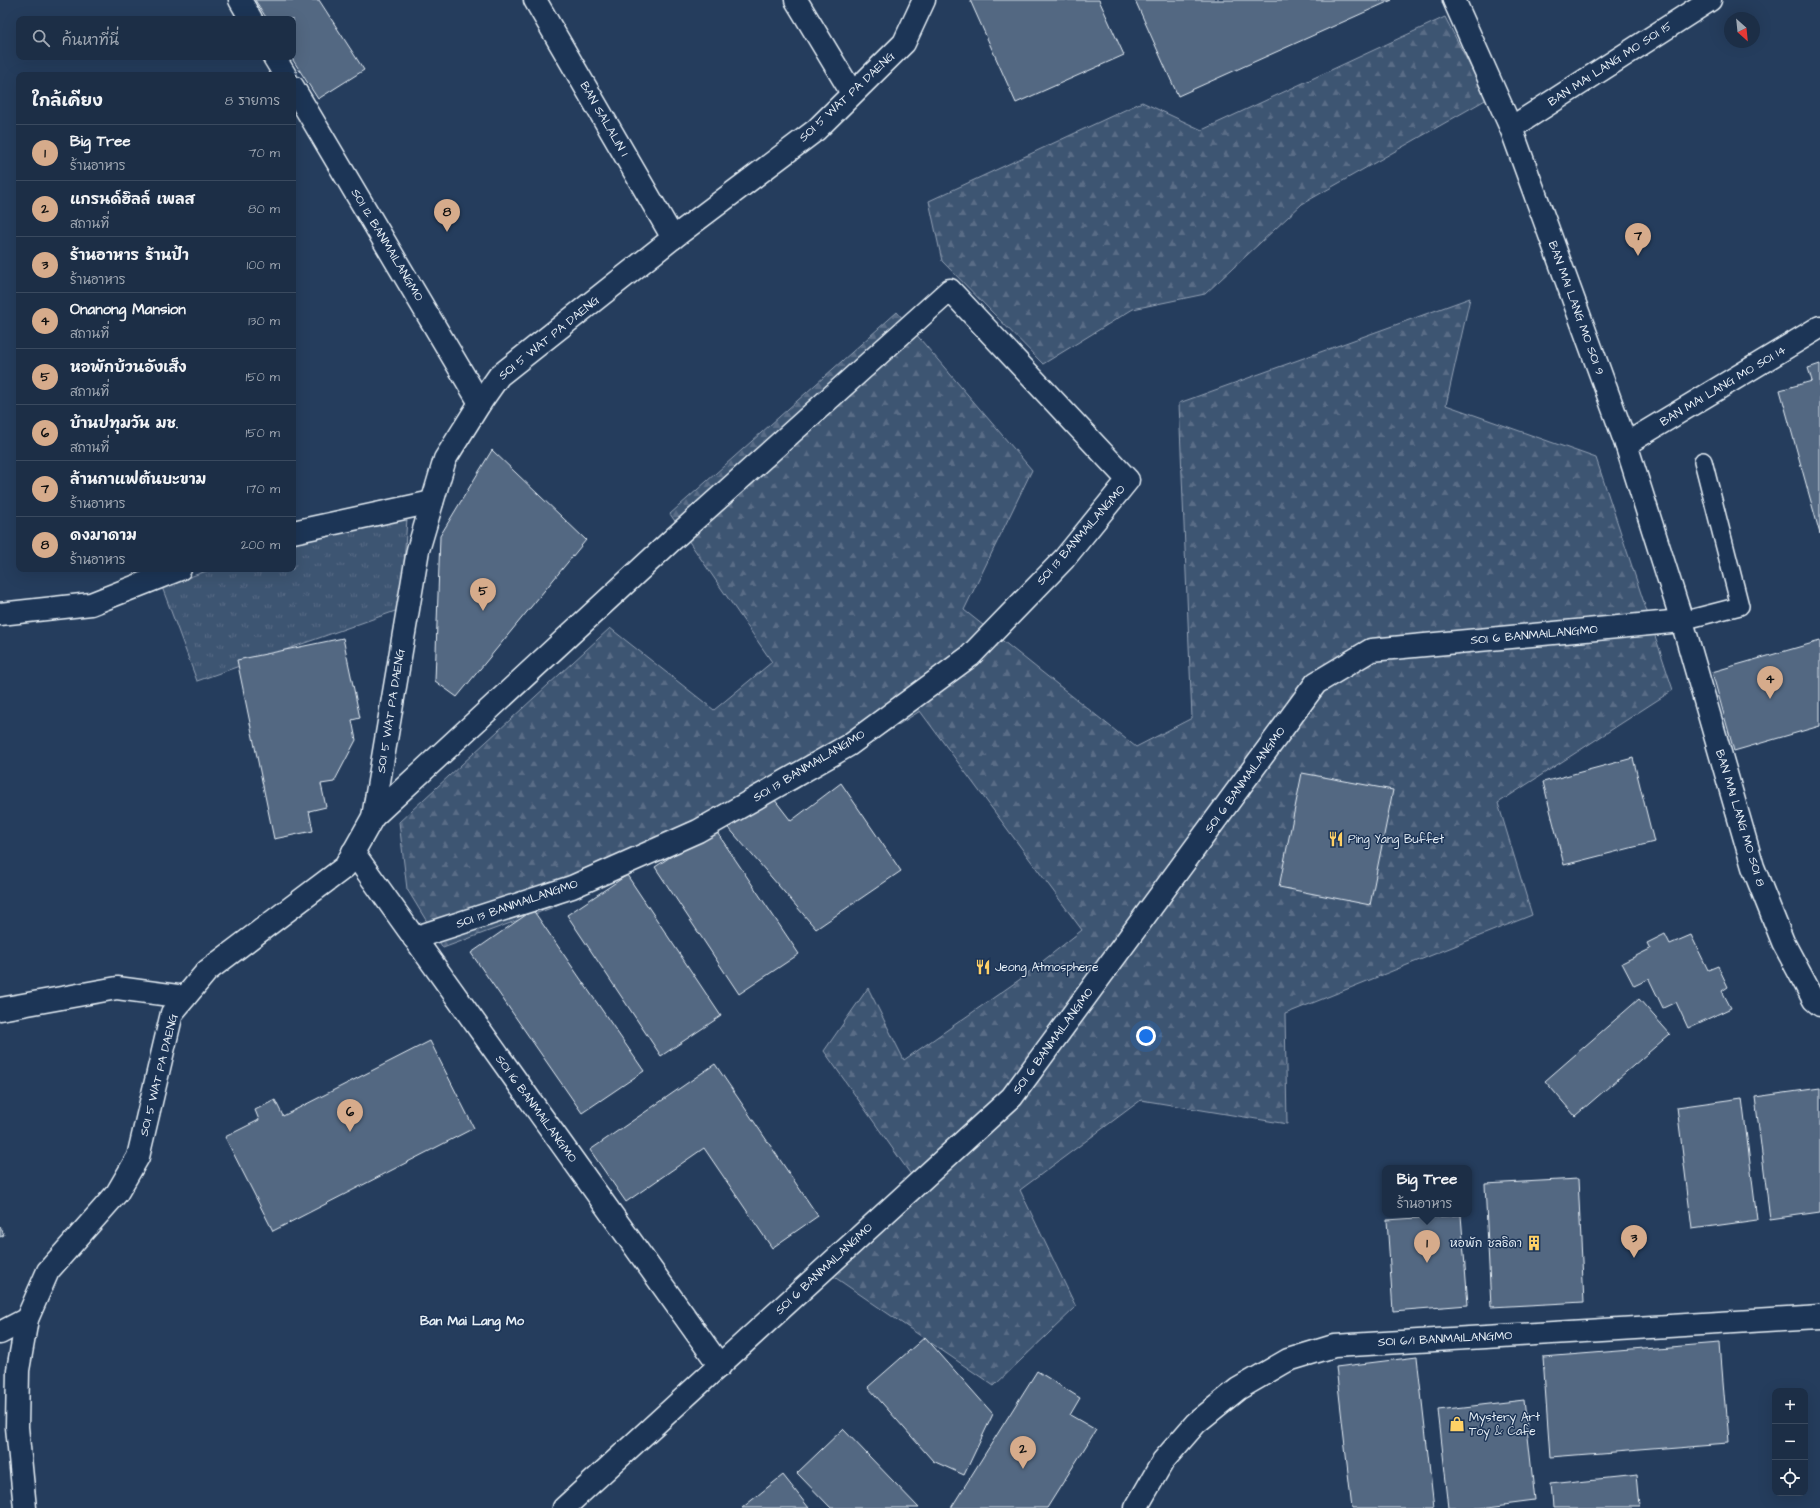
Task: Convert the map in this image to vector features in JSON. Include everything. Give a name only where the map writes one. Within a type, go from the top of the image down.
[{"type":"street","points":[[240,0],[249,16]]},
{"type":"street","name":"BAN SALALIN 1","points":[[535,0],[673,238]]},
{"type":"street","points":[[796,0],[852,93]]},
{"type":"street","name":"SOI 5 WAT PA DAENG","points":[[25,1508],[17,1428],[18,1370],[27,1318],[48,1271],[117,1193],[138,1157],[172,1012],[207,970],[345,867],[373,817],[418,550],[445,459],[480,403],[499,376],[673,238],[816,130],[904,43],[924,0]]},
{"type":"street","name":"BAN MAI LANG MO SOI 9","points":[[1454,0],[1511,128],[1626,444],[1682,621]]},
{"type":"street","name":"BAN MAI LANG MO SOI 15","points":[[1511,128],[1710,0]]},
{"type":"street","points":[[276,60],[283,72]]},
{"type":"street","name":"SOI 12 BANMAILANGMO","points":[[296,92],[480,403]]},
{"type":"street","name":"SOI 13 BANMAILANGMO","points":[[373,817],[665,546],[950,290],[1128,480],[1064,559],[970,656],[849,745],[698,831],[572,887],[414,938]]},
{"type":"street","name":"BAN MAI LANG MO SOI 14","points":[[1626,444],[1820,327]]},
{"type":"street","points":[[296,531],[432,502]]},
{"type":"street","points":[[0,614],[91,604],[166,572]]},
{"type":"street","name":"BAN MAI LANG MO SOI 8","points":[[1682,621],[1753,867],[1783,942],[1814,1000],[1820,1005]]},
{"type":"street","name":"SOI 6 BANMAILANGMO","points":[[564,1508],[1012,1097],[1316,683],[1371,650],[1682,621]]},
{"type":"street","name":"SOI 16 BANMAILANGMO","points":[[353,852],[720,1366]]},
{"type":"street","points":[[0,1009],[117,988],[185,997]]},
{"type":"street","name":"SOI 6/1 BANMAILANGMO","points":[[1136,1508],[1163,1462],[1196,1423],[1238,1389],[1288,1360],[1334,1346],[1820,1317]]},
{"type":"street","points":[[0,1333],[27,1318]]},
{"type":"lane","points":[[1682,621],[1740,606],[1703,462]]},
{"type":"green space","points":[[1445,17],[1487,99],[1302,204],[1205,294],[1133,309],[1043,364],[942,261],[929,201],[1142,102],[1202,130]]},
{"type":"green space","points":[[1470,298],[1446,405],[1596,458],[1673,690],[1498,803],[1532,915],[1285,1014],[1287,1124],[1141,1100],[1020,1190],[1076,1307],[994,1386],[830,1274],[921,1189],[824,1051],[868,988],[904,1060],[1019,980],[1082,930],[920,711],[797,789],[551,908],[443,948],[407,889],[399,822],[610,628],[714,710],[772,662],[670,514],[897,312],[1032,470],[964,610],[1136,747],[1192,718],[1179,403]]},
{"type":"green space","points":[[407,518],[401,609],[197,681],[162,587],[204,572],[296,572],[296,543]]},
{"type":"building","points":[[255,0],[319,0],[364,70],[318,99],[293,60],[296,60],[296,16],[265,16]]},
{"type":"building","points":[[970,0],[1099,0],[1124,55],[1016,103]]},
{"type":"building","points":[[1135,0],[1392,0],[1178,96]]},
{"type":"building","points":[[1820,364],[1820,534],[1780,390],[1812,381],[1808,368]]},
{"type":"building","points":[[492,450],[586,540],[457,697],[435,681],[440,536]]},
{"type":"building","points":[[343,638],[360,718],[352,720],[356,740],[334,782],[321,784],[326,807],[309,811],[313,831],[274,839],[237,660]]},
{"type":"building","points":[[1820,641],[1820,726],[1734,751],[1712,672]]},
{"type":"building","points":[[1633,758],[1654,842],[1564,865],[1543,782]]},
{"type":"building","name":"Ping Yang Buffet","points":[[1302,773],[1393,790],[1370,905],[1279,887]]},
{"type":"building","points":[[841,783],[901,871],[816,929],[728,827],[771,795],[791,821]]},
{"type":"building","points":[[714,828],[799,954],[739,994],[655,867]]},
{"type":"building","points":[[627,875],[721,1016],[661,1056],[567,915]]},
{"type":"building","points":[[533,910],[644,1071],[582,1113],[471,953]]},
{"type":"building","points":[[1665,934],[1670,944],[1691,935],[1708,970],[1718,966],[1728,987],[1722,991],[1731,1008],[1688,1028],[1676,1002],[1663,1008],[1649,979],[1634,986],[1622,963],[1650,949],[1647,943]]},
{"type":"building","points":[[1639,999],[1670,1034],[1575,1116],[1545,1081]]},
{"type":"building","points":[[430,1041],[474,1128],[273,1231],[225,1137],[259,1120],[255,1110],[275,1100],[283,1116]]},
{"type":"building","points":[[715,1064],[818,1216],[772,1248],[704,1148],[626,1202],[590,1150]]},
{"type":"building","points":[[1820,1088],[1820,1212],[1770,1219],[1755,1097]]},
{"type":"building","points":[[1742,1098],[1757,1220],[1692,1229],[1677,1107]]},
{"type":"building","name":"หอพัก ชลธิดา","points":[[1578,1179],[1584,1302],[1491,1307],[1485,1184]]},
{"type":"building","points":[[1431,1217],[1461,1217],[1468,1305],[1393,1311],[1387,1220]]},
{"type":"building","points":[[0,1226],[4,1235],[0,1237]]},
{"type":"building","points":[[925,1337],[993,1414],[964,1475],[933,1461],[868,1387]]},
{"type":"building","points":[[1720,1343],[1728,1443],[1550,1457],[1543,1357]]},
{"type":"building","points":[[1417,1357],[1434,1508],[1352,1508],[1336,1367]]},
{"type":"building","points":[[1037,1371],[1080,1398],[1070,1415],[1096,1430],[1047,1508],[951,1508]]},
{"type":"building","points":[[1524,1400],[1535,1501],[1480,1508],[1449,1508],[1438,1410]]},
{"type":"building","points":[[843,1429],[919,1508],[831,1508],[797,1473]]},
{"type":"building","points":[[783,1475],[809,1508],[742,1508]]},
{"type":"building","points":[[1636,1475],[1639,1508],[1552,1508],[1550,1484]]},
{"type":"place","name":"ดงมาดาม","points":[[447,232]]},
{"type":"place","name":"ล้านกาแฟต้นบะขาม","points":[[1638,256]]},
{"type":"place","name":"หอพักบ้วนอังเส็ง","points":[[483,611]]},
{"type":"place","name":"Onanong Mansion","points":[[1770,699]]},
{"type":"place","name":"Ping Yang Buffet","points":[[1336,839]]},
{"type":"place","name":"Jeong Atmosphere","points":[[983,967]]},
{"type":"place","name":"บ้านปทุมวัน มช.","points":[[350,1132]]},
{"type":"place","name":"หอพัก ชลธิดา","points":[[1534,1243]]},
{"type":"place","name":"ร้านอาหาร ร้านป้า","points":[[1634,1258]]},
{"type":"place","name":"Big Tree","points":[[1427,1263]]},
{"type":"place","name":"Mystery Art Toy & Cafe","points":[[1457,1424]]},
{"type":"place","name":"แกรนด์ฮิลล์ เพลส","points":[[1023,1469]]},
{"type":"district","name":"Ban Mai Lang Mo","points":[[472,1321]]}]
